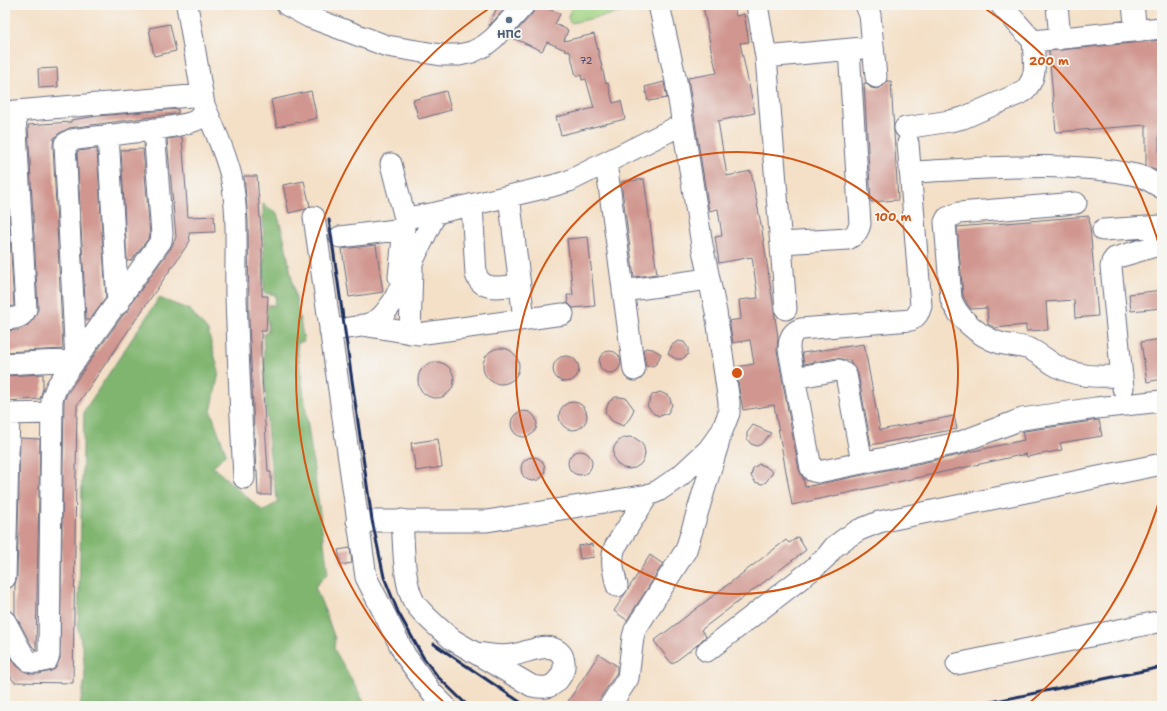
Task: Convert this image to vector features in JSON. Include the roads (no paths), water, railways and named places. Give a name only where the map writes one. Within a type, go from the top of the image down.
[{"type":"lane","points":[[187,5],[203,100],[222,144],[231,177],[234,199],[237,249],[236,295],[244,478]]},
{"type":"lane","points":[[287,5],[309,16],[387,46],[441,55],[472,52],[484,46],[494,38],[524,5]]},
{"type":"lane","points":[[610,706],[628,678],[635,630],[686,550],[722,431],[729,413],[729,402],[716,312],[708,279],[676,80],[659,5]]},
{"type":"lane","points":[[761,5],[786,309]]},
{"type":"lane","points":[[866,5],[870,15],[876,77]]},
{"type":"lane","points":[[1001,5],[1033,41],[1034,69],[1033,78],[1029,86],[1023,92],[963,118],[906,136],[921,306],[920,312],[911,320],[796,331],[789,343],[811,468],[813,471],[818,472],[958,443],[1022,419],[1162,401]]},
{"type":"lane","points":[[1057,5],[1060,39]]},
{"type":"lane","points":[[1133,5],[1136,31]]},
{"type":"lane","points":[[1033,41],[1162,28]]},
{"type":"lane","points":[[766,57],[873,48]]},
{"type":"lane","points":[[781,243],[848,239],[858,232],[860,224],[849,50]]},
{"type":"lane","points":[[5,319],[20,317],[24,314],[26,309],[10,112],[203,100]]},
{"type":"lane","points":[[5,620],[26,658],[32,662],[42,662],[47,660],[49,655],[52,399],[75,334],[64,148],[65,144],[70,140],[154,129],[193,122],[198,119],[202,113],[203,100]]},
{"type":"lane","points":[[340,237],[404,223],[436,213],[569,181],[683,124]]},
{"type":"lane","points":[[5,364],[66,361],[97,332],[158,246],[162,234],[154,129]]},
{"type":"lane","points":[[108,135],[118,304]]},
{"type":"lane","points":[[606,163],[634,370]]},
{"type":"lane","points":[[390,164],[404,223],[398,291]]},
{"type":"lane","points":[[910,172],[1039,166],[1073,167],[1136,175],[1145,178],[1162,188]]},
{"type":"lane","points":[[509,196],[524,320]]},
{"type":"lane","points":[[1076,203],[959,213],[948,218],[945,222],[951,299],[958,313],[978,332],[998,343],[1030,349],[1054,365],[1073,373],[1096,378],[1122,375]]},
{"type":"lane","points":[[472,204],[477,278],[480,283],[489,287],[520,285]]},
{"type":"lane","points":[[330,330],[362,325],[380,318],[393,302],[436,213]]},
{"type":"lane","points":[[314,217],[366,577],[405,655],[432,694],[445,706]]},
{"type":"lane","points":[[1102,230],[1162,226]]},
{"type":"lane","points":[[1124,405],[1111,267],[1112,262],[1115,258],[1162,244]]},
{"type":"lane","points":[[410,333],[412,261]]},
{"type":"lane","points":[[116,270],[142,269]]},
{"type":"lane","points":[[623,291],[708,279]]},
{"type":"lane","points":[[362,325],[418,334],[563,314]]},
{"type":"lane","points":[[75,334],[97,332]]},
{"type":"lane","points":[[794,378],[838,370],[846,375],[862,463]]},
{"type":"lane","points":[[5,578],[7,414],[52,413]]},
{"type":"lane","points":[[357,521],[487,521],[648,495],[658,491],[680,476],[708,450],[722,431]]},
{"type":"lane","points":[[707,651],[813,569],[834,547],[859,530],[879,522],[1162,464]]},
{"type":"lane","points":[[617,586],[612,563],[612,553],[648,495]]},
{"type":"lane","points":[[595,504],[629,525]]},
{"type":"lane","points":[[402,520],[408,583],[414,601],[443,632],[473,652]]},
{"type":"lane","points":[[957,664],[1162,621]]},
{"type":"railway","points":[[329,220],[372,520],[384,577],[398,612],[423,657],[438,677],[468,706]]},
{"type":"railway","points":[[434,644],[526,706]]},
{"type":"railway","points":[[972,706],[1162,667]]},
{"type":"place","name":"НПС","points":[[509,20]]}]
